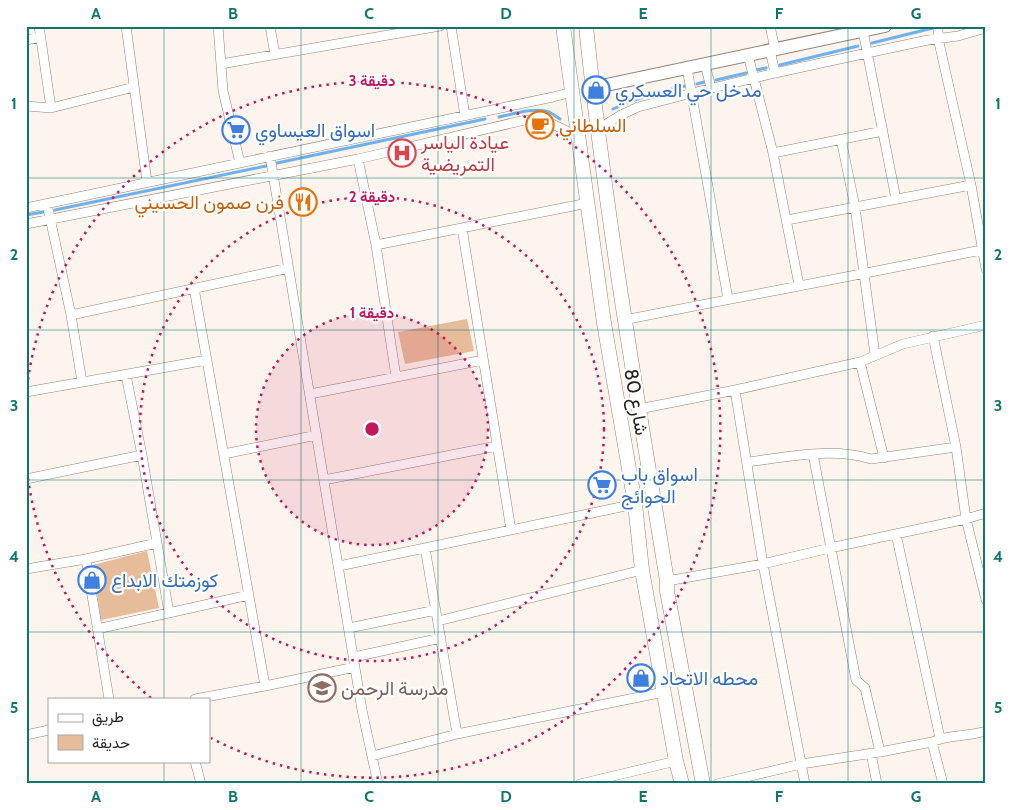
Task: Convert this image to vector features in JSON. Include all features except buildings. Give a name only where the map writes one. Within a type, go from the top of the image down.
[{"type":"main road","name":"شارع 80","points":[[563,26],[604,323],[635,504],[642,570],[676,761],[682,784]]},
{"type":"main road","name":"شارع 80","points":[[586,26],[592,88],[624,320],[667,580],[667,591],[703,784]]},
{"type":"street","points":[[39,26],[51,108]]},
{"type":"street","points":[[126,26],[147,182]]},
{"type":"street","points":[[218,26],[223,91],[240,163]]},
{"type":"street","points":[[270,26],[275,55]]},
{"type":"street","points":[[221,64],[440,26]]},
{"type":"street","points":[[451,26],[465,116]]},
{"type":"street","points":[[770,26],[774,73]]},
{"type":"street","points":[[592,88],[885,26]]},
{"type":"street","points":[[938,26],[938,38],[971,186],[984,249],[986,269]]},
{"type":"street","points":[[598,129],[638,107],[774,73],[868,52],[938,38],[958,36],[986,28]]},
{"type":"street","points":[[863,31],[896,200]]},
{"type":"street","points":[[26,40],[41,37]]},
{"type":"street","points":[[748,55],[773,153],[799,285]]},
{"type":"street","points":[[705,64],[711,88]]},
{"type":"street","points":[[687,68],[728,299]]},
{"type":"street","points":[[26,106],[51,108],[134,87]]},
{"type":"street","points":[[26,208],[572,92]]},
{"type":"street","points":[[491,110],[495,127]]},
{"type":"street","points":[[26,224],[358,159],[525,120],[544,120],[579,137]]},
{"type":"street","points":[[773,153],[883,131]]},
{"type":"street","points":[[841,139],[855,207],[876,355]]},
{"type":"street","points":[[270,156],[354,662],[378,784]]},
{"type":"street","points":[[358,159],[376,245],[396,376]]},
{"type":"street","points":[[786,220],[971,186]]},
{"type":"street","points":[[376,245],[588,203]]},
{"type":"street","points":[[47,204],[71,315],[82,382]]},
{"type":"street","points":[[462,228],[511,530]]},
{"type":"street","points":[[624,320],[984,249]]},
{"type":"street","points":[[71,315],[289,268]]},
{"type":"street","points":[[194,288],[265,686]]},
{"type":"street","points":[[639,409],[860,362],[903,344],[986,325]]},
{"type":"street","points":[[933,336],[956,447],[966,519],[986,600]]},
{"type":"street","points":[[26,392],[207,360]]},
{"type":"street","points":[[310,394],[483,360]]},
{"type":"street","points":[[860,362],[884,458]]},
{"type":"street","points":[[126,375],[169,613]]},
{"type":"street","points":[[735,390],[763,564],[805,784]]},
{"type":"street","points":[[224,454],[317,435]]},
{"type":"street","points":[[324,480],[497,446]]},
{"type":"street","points":[[747,462],[832,453],[858,456],[871,460],[956,447]]},
{"type":"street","points":[[812,454],[856,680],[865,688],[875,753],[877,784]]},
{"type":"street","points":[[26,479],[142,456]]},
{"type":"street","points":[[338,566],[635,504]]},
{"type":"street","points":[[667,580],[763,564],[986,513]]},
{"type":"street","points":[[896,534],[943,784]]},
{"type":"street","points":[[26,569],[86,559],[157,543]]},
{"type":"street","points":[[425,548],[457,734]]},
{"type":"street","points":[[86,559],[109,698]]},
{"type":"street","points":[[438,621],[642,570]]},
{"type":"street","points":[[97,629],[249,596]]},
{"type":"street","points":[[349,628],[436,610]]},
{"type":"street","points":[[200,698],[265,686],[441,638]]},
{"type":"street","points":[[372,756],[457,734],[664,692]]},
{"type":"street","points":[[26,735],[48,730]]},
{"type":"street","points":[[717,784],[801,764],[875,753],[986,731]]},
{"type":"street","points":[[580,784],[676,761]]},
{"type":"street","points":[[195,762],[201,784]]},
{"type":"green space","points":[[467,319],[474,351],[405,364],[398,332]]},
{"type":"green space","points":[[147,551],[159,608],[101,620],[93,565]]},
{"type":"waterway","points":[[872,43],[933,28]]},
{"type":"waterway","points":[[780,65],[858,46]]},
{"type":"waterway","points":[[756,70],[766,68]]},
{"type":"waterway","points":[[716,80],[746,73]]},
{"type":"waterway","points":[[697,84],[704,82]]},
{"type":"waterway","points":[[613,109],[639,98],[685,86]]},
{"type":"waterway","points":[[499,117],[538,110],[549,112],[560,119]]},
{"type":"waterway","points":[[277,163],[485,119]]},
{"type":"waterway","points":[[55,210],[266,166]]},
{"type":"waterway","points":[[26,215],[43,212]]},
{"type":"place","name":"مدخل حي العسكري","points":[[596,90]]},
{"type":"place","name":"السلطاني","points":[[540,125]]},
{"type":"place","name":"اسواق العيساوي","points":[[236,130]]},
{"type":"place","name":"عيادة الياسر التمريضية","points":[[402,153]]},
{"type":"place","name":"فرن صمون الحسيني","points":[[303,202]]},
{"type":"place","name":"اسواق باب الحوائج","points":[[602,485]]},
{"type":"place","name":"كوزمتك الابداع","points":[[92,580]]},
{"type":"place","name":"محطه الاتحاد","points":[[641,678]]},
{"type":"place","name":"مدرسة الرحمن","points":[[322,688]]}]
